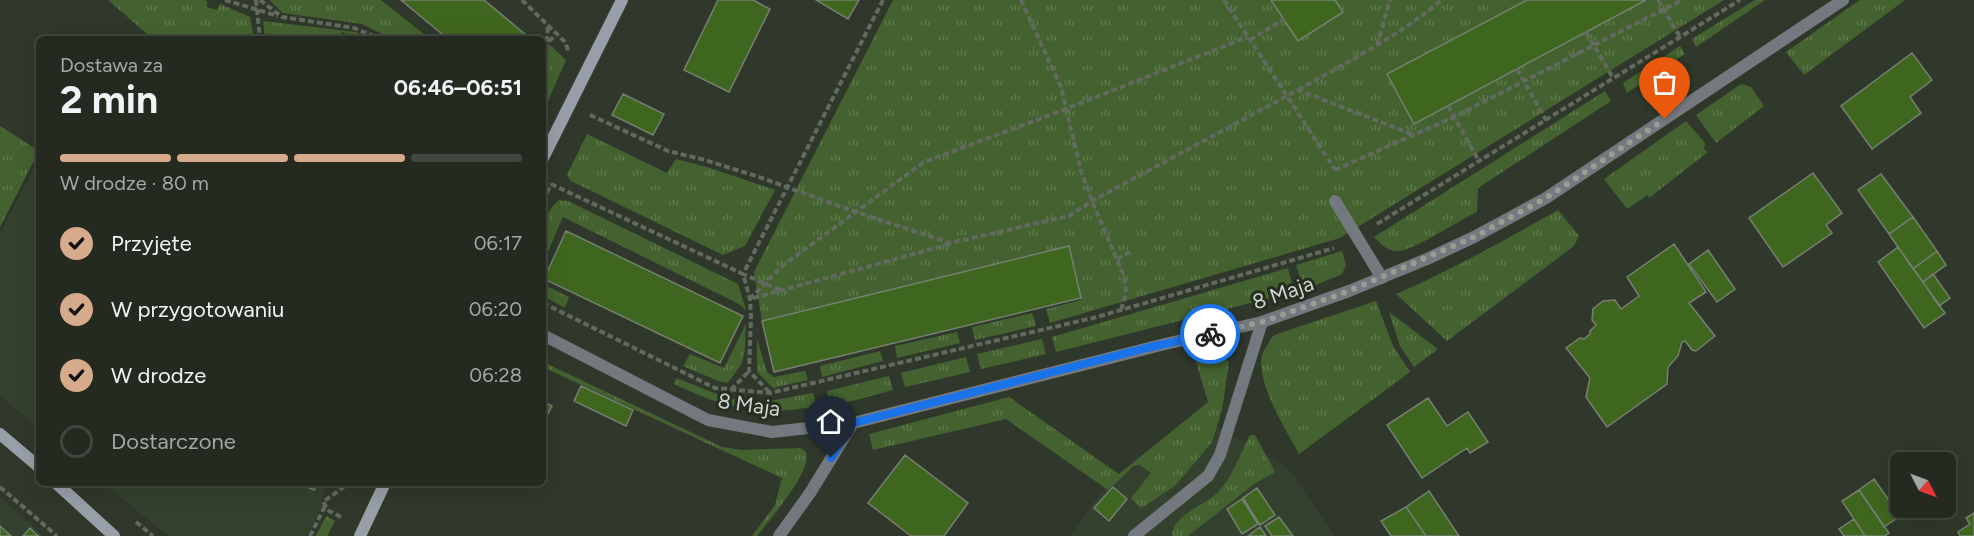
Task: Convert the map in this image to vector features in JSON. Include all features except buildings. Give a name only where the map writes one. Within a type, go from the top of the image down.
[{"type":"street","points":[[546,152],[622,0]]},
{"type":"street","name":"8 Maja","points":[[546,337],[708,420],[772,432],[853,423],[1165,344],[1262,322],[1382,278],[1474,237],[1546,198],[1843,0]]},
{"type":"street","points":[[1335,201],[1382,278]]},
{"type":"street","points":[[1134,536],[1212,472],[1220,457],[1262,322]]},
{"type":"street","points":[[779,536],[810,493],[853,423]]},
{"type":"street","points":[[0,434],[36,464]]},
{"type":"street","points":[[59,486],[114,536]]},
{"type":"street","points":[[360,536],[384,486]]},
{"type":"path","points":[[225,0],[257,11],[354,28],[374,36]]},
{"type":"path","points":[[258,0],[260,36]]},
{"type":"path","points":[[258,0],[282,17]]},
{"type":"path","points":[[522,0],[565,42]]},
{"type":"path","points":[[731,390],[748,371],[751,316],[750,299],[743,274],[883,0]]},
{"type":"path","points":[[1021,0],[1061,87],[1081,171],[1124,276],[1126,293],[1121,310]]},
{"type":"path","points":[[1224,0],[1341,180]]},
{"type":"path","points":[[1377,46],[1390,0]]},
{"type":"path","points":[[750,299],[951,243],[1069,216],[1092,201],[1377,46],[1442,0]]},
{"type":"path","points":[[1658,0],[1680,37]]},
{"type":"path","points":[[1335,170],[1454,117],[1682,0]]},
{"type":"path","points":[[546,304],[715,388],[770,393],[1121,310],[1343,245],[1740,0]]},
{"type":"path","points":[[750,299],[782,266],[924,162],[1249,38],[1284,19]]},
{"type":"path","points":[[546,53],[548,24]]},
{"type":"path","points":[[1586,32],[1613,78]]},
{"type":"path","points":[[546,45],[557,33]]},
{"type":"path","points":[[1517,69],[1546,120]]},
{"type":"path","points":[[1298,90],[1414,135]]},
{"type":"path","points":[[1448,106],[1479,161]]},
{"type":"path","points":[[586,113],[668,151],[705,159],[951,243]]},
{"type":"path","points":[[551,184],[781,291]]},
{"type":"path","points":[[1117,259],[1130,252]]},
{"type":"path","points":[[748,371],[770,393]]},
{"type":"path","points":[[338,515],[329,511],[323,502],[345,486]]},
{"type":"path","points":[[0,487],[57,536]]},
{"type":"path","points":[[310,536],[329,498]]},
{"type":"shaded area","points":[[36,165],[36,426],[0,396],[0,234]]},
{"type":"shaded area","points":[[1206,420],[1288,468],[1335,536],[1070,536],[1103,490]]},
{"type":"shaded area","points":[[108,486],[328,486],[306,536],[172,536],[162,531]]},
{"type":"shaded area","points":[[0,497],[44,536],[0,536]]},
{"type":"green space","points":[[108,0],[204,0],[207,1],[207,7],[217,10],[220,4],[250,17],[253,36],[150,36]]},
{"type":"green space","points":[[269,0],[381,0],[426,36],[386,36],[362,24],[283,13]]},
{"type":"green space","points":[[893,0],[1724,0],[1340,238],[1050,323],[1046,309],[1081,300],[1069,246],[762,321],[754,272]]},
{"type":"green space","points":[[1755,0],[1765,0],[1696,47],[1692,39]]},
{"type":"green space","points":[[1860,0],[1905,0],[1804,75],[1786,52]]},
{"type":"green space","points":[[263,21],[356,32],[363,36],[351,36],[342,32],[340,36],[265,36]]},
{"type":"green space","points":[[549,44],[566,60],[546,105]]},
{"type":"green space","points":[[1680,46],[1685,54],[1627,93],[1623,83]]},
{"type":"green space","points":[[1741,84],[1751,87],[1764,106],[1716,143],[1696,115]]},
{"type":"green space","points":[[1605,91],[1611,101],[1478,188],[1477,212],[1405,250],[1390,250],[1374,237]]},
{"type":"green space","points":[[1686,121],[1705,143],[1704,149],[1708,152],[1649,198],[1648,195],[1627,209],[1604,179]]},
{"type":"green space","points":[[0,126],[36,149],[36,157],[0,227]]},
{"type":"green space","points":[[587,134],[667,173],[676,159],[775,190],[745,246],[723,255],[571,181],[567,175]]},
{"type":"green space","points":[[559,200],[568,201],[738,284],[746,310],[739,304],[563,217],[546,256],[546,221],[553,206]]},
{"type":"green space","points":[[1558,210],[1579,236],[1574,246],[1447,341],[1396,294],[1458,265]]},
{"type":"green space","points":[[1342,251],[1346,265],[1342,274],[1304,290],[1296,265]]},
{"type":"green space","points":[[1288,268],[1294,292],[1056,352],[1052,337]]},
{"type":"green space","points":[[546,286],[569,297],[565,308],[546,298]]},
{"type":"green space","points":[[1376,301],[1393,346],[1410,372],[1299,454],[1280,420],[1263,379],[1261,366],[1264,350],[1274,335]]},
{"type":"green space","points":[[1389,312],[1438,349],[1414,367],[1400,346]]},
{"type":"green space","points":[[1032,313],[1036,326],[975,340],[972,327]]},
{"type":"green space","points":[[746,324],[744,356],[739,368],[727,383],[683,366],[690,354],[724,368]]},
{"type":"green space","points":[[957,332],[960,343],[897,358],[895,346]]},
{"type":"green space","points":[[757,339],[767,372],[774,377],[805,371],[808,380],[773,388],[757,372]]},
{"type":"green space","points":[[1042,339],[1046,354],[981,369],[977,354]]},
{"type":"green space","points":[[880,351],[883,361],[822,377],[820,366]]},
{"type":"green space","points":[[1213,351],[1229,362],[1222,410],[1212,442],[1175,486],[1141,508],[1131,498],[1151,473],[1140,465],[1134,466],[1108,490],[1006,419],[873,450],[869,434],[1009,397],[1119,474],[1208,402],[1194,355]]},
{"type":"green space","points":[[966,357],[970,372],[905,387],[901,373]]},
{"type":"green space","points":[[546,363],[722,447],[743,450],[800,448],[806,452],[803,471],[797,483],[757,536],[752,536],[775,505],[782,478],[546,368]]},
{"type":"green space","points":[[889,376],[893,390],[830,407],[827,391]]},
{"type":"green space","points":[[676,378],[727,398],[764,402],[813,393],[817,407],[770,411],[732,406],[674,384]]},
{"type":"green space","points":[[1250,435],[1255,435],[1275,472],[1254,484],[1188,536],[1172,536],[1181,518],[1211,498],[1224,486]]},
{"type":"green space","points":[[326,516],[335,521],[327,536],[316,536]]},
{"type":"way so far","points":[[1210,334],[1262,322],[1349,291],[1474,237],[1546,198],[1665,119]]},
{"type":"route","points":[[831,458],[853,423],[1142,349],[1210,334]]}]
